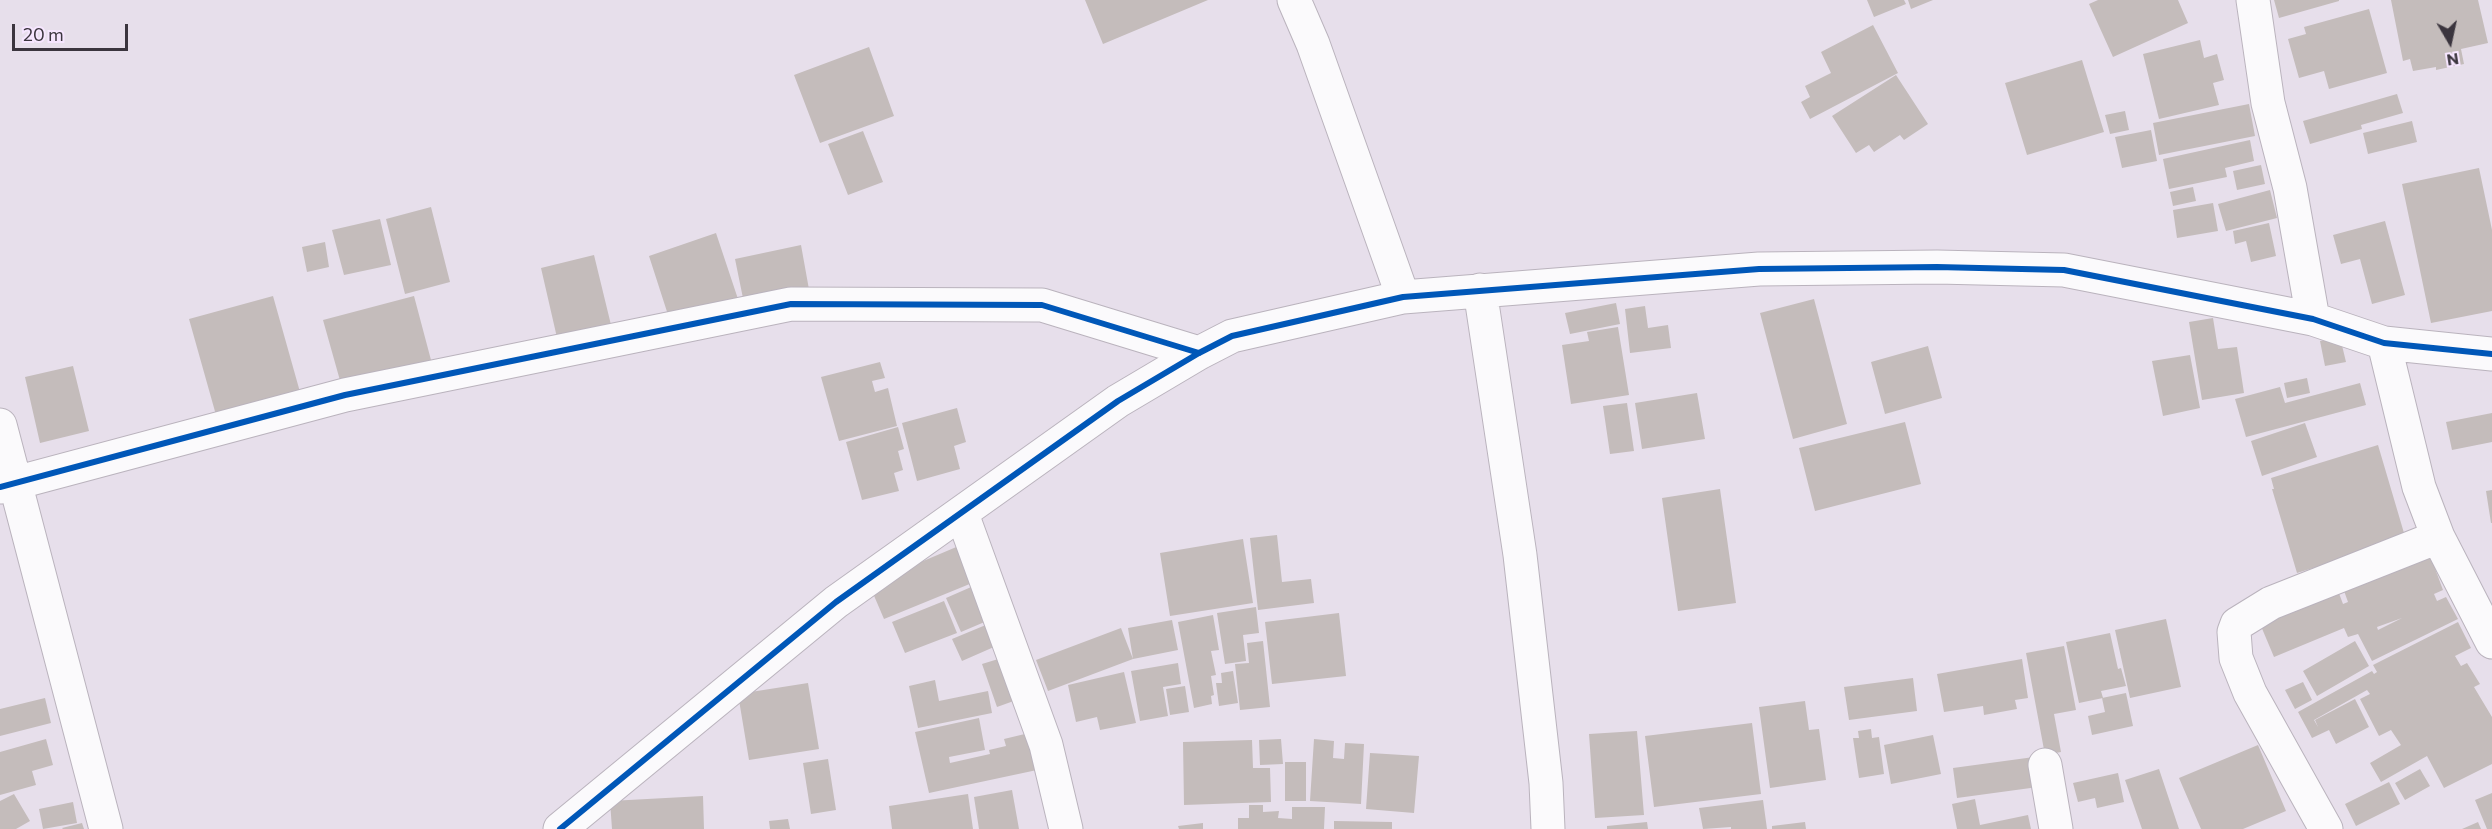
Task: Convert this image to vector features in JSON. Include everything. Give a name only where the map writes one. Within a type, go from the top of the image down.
[{"type":"street","points":[[1294,0],[1314,44],[1402,297]]},
{"type":"street","points":[[2253,0],[2268,103],[2290,188],[2313,319]]},
{"type":"street","points":[[560,829],[836,602],[1118,401],[1232,336],[1402,297],[1759,268],[1937,267],[2064,270],[2313,319],[2384,343],[2492,354]]},
{"type":"street","points":[[1480,290],[1520,555],[1546,783],[1548,829]]},
{"type":"street","points":[[8,485],[345,395],[791,304],[1042,305],[1199,353]]},
{"type":"street","points":[[2384,343],[2419,488],[2438,537],[2492,642]]},
{"type":"street","points":[[0,425],[8,485],[106,829]]},
{"type":"street","points":[[962,514],[1046,745],[1066,829]]},
{"type":"street","points":[[2326,829],[2250,693],[2236,658],[2234,632],[2237,624],[2271,603],[2438,537]]},
{"type":"street","points":[[2045,765],[2055,829]]},
{"type":"building","points":[[1085,0],[1208,0],[1103,44]]},
{"type":"building","points":[[1867,0],[1904,0],[1906,4],[1874,17]]},
{"type":"building","points":[[1908,0],[1933,0],[1911,9]]},
{"type":"building","points":[[2098,0],[2178,0],[2188,23],[2113,57],[2089,4]]},
{"type":"building","points":[[2274,0],[2339,0],[2339,1],[2279,18]]},
{"type":"building","points":[[2391,0],[2478,0],[2488,43],[2461,49],[2464,64],[2436,70],[2436,67],[2413,71],[2410,59],[2403,61]]},
{"type":"building","points":[[2369,9],[2387,73],[2329,89],[2324,71],[2299,78],[2288,39],[2306,34],[2304,27]]},
{"type":"building","points":[[1873,25],[1898,73],[1810,119],[1801,102],[1810,97],[1805,86],[1831,73],[1821,52]]},
{"type":"building","points":[[2200,40],[2204,58],[2217,54],[2224,80],[2213,83],[2219,105],[2159,119],[2143,54]]},
{"type":"building","points":[[869,47],[894,116],[820,143],[794,75]]},
{"type":"building","points":[[2082,60],[2104,132],[2027,155],[2005,83]]},
{"type":"building","points":[[1896,75],[1928,124],[1904,140],[1900,135],[1874,152],[1869,145],[1856,153],[1832,116]]},
{"type":"building","points":[[2397,94],[2403,113],[2361,125],[2362,129],[2310,144],[2303,121]]},
{"type":"building","points":[[2249,104],[2255,136],[2159,155],[2153,123]]},
{"type":"building","points":[[2125,111],[2129,130],[2110,134],[2105,115]]},
{"type":"building","points":[[2412,121],[2417,142],[2368,154],[2363,133]]},
{"type":"building","points":[[2151,130],[2157,161],[2122,168],[2115,137]]},
{"type":"building","points":[[863,131],[883,182],[848,195],[828,144]]},
{"type":"building","points":[[2250,140],[2254,161],[2225,168],[2227,177],[2169,189],[2163,159]]},
{"type":"building","points":[[2261,165],[2265,184],[2237,190],[2233,171]]},
{"type":"building","points":[[2479,168],[2492,230],[2492,311],[2431,323],[2402,184]]},
{"type":"building","points":[[2193,187],[2196,201],[2173,206],[2170,192]]},
{"type":"building","points":[[2270,190],[2277,218],[2226,231],[2218,204]]},
{"type":"building","points":[[2213,203],[2218,231],[2177,238],[2173,210]]},
{"type":"building","points":[[431,207],[450,282],[405,294],[386,219]]},
{"type":"building","points":[[380,219],[391,265],[344,275],[332,230]]},
{"type":"building","points":[[2385,221],[2405,295],[2372,304],[2360,259],[2341,264],[2333,235]]},
{"type":"building","points":[[2269,223],[2276,256],[2251,262],[2246,241],[2235,244],[2233,231]]},
{"type":"building","points":[[716,233],[738,299],[670,321],[649,256]]},
{"type":"building","points":[[325,242],[329,267],[307,272],[302,247]]},
{"type":"building","points":[[801,245],[810,295],[745,308],[735,259]]},
{"type":"building","points":[[594,255],[612,329],[558,342],[541,268]]},
{"type":"building","points":[[273,296],[300,392],[216,415],[189,319]]},
{"type":"building","points":[[414,296],[431,360],[341,384],[323,320]]},
{"type":"building","points":[[1814,299],[1847,424],[1793,439],[1760,313]]},
{"type":"building","points":[[1616,303],[1620,324],[1570,334],[1565,313]]},
{"type":"building","points":[[1645,306],[1648,328],[1668,325],[1671,348],[1630,353],[1625,309]]},
{"type":"building","points":[[2213,318],[2218,349],[2237,347],[2244,393],[2202,400],[2189,322]]},
{"type":"building","points":[[1618,327],[1629,395],[1571,404],[1562,345],[1589,341],[1587,332]]},
{"type":"building","points":[[2340,337],[2346,362],[2325,366],[2320,341]]},
{"type":"building","points":[[1928,346],[1942,398],[1885,414],[1871,362]]},
{"type":"building","points":[[2190,355],[2200,408],[2163,416],[2152,361]]},
{"type":"building","points":[[880,362],[885,378],[872,381],[875,392],[888,388],[897,426],[839,441],[821,377]]},
{"type":"building","points":[[73,366],[89,431],[40,443],[25,377]]},
{"type":"building","points":[[2307,378],[2310,393],[2287,398],[2284,383]]},
{"type":"building","points":[[2360,383],[2366,405],[2246,437],[2235,399],[2280,387],[2285,403]]},
{"type":"building","points":[[1697,393],[1705,439],[1642,449],[1635,403]]},
{"type":"building","points":[[1627,403],[1634,451],[1610,454],[1603,406]]},
{"type":"building","points":[[957,408],[966,442],[954,446],[960,469],[917,481],[902,423]]},
{"type":"building","points":[[2492,413],[2492,442],[2452,450],[2446,422]]},
{"type":"building","points":[[1905,422],[1921,484],[1815,511],[1799,448]]},
{"type":"building","points":[[2305,423],[2317,457],[2262,476],[2251,441]]},
{"type":"building","points":[[898,427],[904,449],[898,451],[903,470],[894,473],[899,491],[862,500],[846,442]]},
{"type":"building","points":[[2378,445],[2404,533],[2395,536],[2397,542],[2297,573],[2272,489],[2274,489],[2271,478]]},
{"type":"building","points":[[1720,489],[1736,603],[1678,611],[1662,498]]},
{"type":"building","points":[[2492,490],[2492,523],[2491,523],[2486,491]]},
{"type":"building","points":[[1277,535],[1282,582],[1311,579],[1314,603],[1258,610],[1250,538]]},
{"type":"building","points":[[1243,539],[1253,603],[1170,616],[1160,553]]},
{"type":"building","points":[[961,545],[977,581],[884,619],[869,584]]},
{"type":"building","points":[[2430,555],[2443,590],[2434,594],[2437,601],[2446,597],[2458,619],[2372,661],[2358,634],[2348,637],[2344,628],[2274,657],[2258,619],[2337,588],[2343,604],[2348,602],[2343,588]],"holes":[[[2402,618],[2378,630],[2377,627]]]},
{"type":"building","points":[[978,584],[994,618],[961,632],[946,598]]},
{"type":"building","points":[[944,601],[957,633],[905,653],[892,622]]},
{"type":"building","points":[[1256,607],[1259,633],[1243,635],[1246,661],[1225,664],[1217,613]]},
{"type":"building","points":[[1339,613],[1346,676],[1272,684],[1265,622]]},
{"type":"building","points":[[1213,615],[1219,650],[1211,651],[1216,675],[1211,676],[1214,695],[1211,696],[1212,704],[1194,708],[1178,622]]},
{"type":"building","points":[[2166,619],[2181,687],[2130,698],[2115,630]]},
{"type":"building","points":[[1172,620],[1178,650],[1133,659],[1128,628]]},
{"type":"building","points":[[993,622],[1003,643],[962,661],[952,639]]},
{"type":"building","points":[[2458,622],[2471,648],[2455,656],[2461,666],[2467,663],[2480,684],[2474,687],[2492,717],[2492,764],[2444,788],[2427,756],[2381,782],[2370,763],[2401,745],[2391,730],[2379,736],[2360,699],[2370,694],[2367,690],[2314,720],[2318,727],[2315,720],[2355,699],[2369,727],[2336,744],[2329,730],[2312,738],[2298,712],[2372,671],[2374,674],[2377,672],[2373,665]]},
{"type":"building","points":[[1121,628],[1133,659],[1048,691],[1036,660]]},
{"type":"building","points":[[2110,633],[2118,669],[2121,668],[2126,686],[2101,691],[2103,698],[2079,703],[2066,642]]},
{"type":"building","points":[[1263,641],[1270,707],[1240,710],[1235,664],[1249,663],[1247,643]]},
{"type":"building","points":[[2355,641],[2369,666],[2317,696],[2303,671]]},
{"type":"building","points":[[2064,646],[2076,710],[2054,714],[2061,752],[2045,755],[2026,653]]},
{"type":"building","points":[[1008,656],[1022,698],[997,707],[982,664]]},
{"type":"building","points":[[2022,659],[2028,698],[2015,700],[2017,709],[1984,715],[1983,706],[1944,712],[1937,674]]},
{"type":"building","points":[[1178,663],[1181,684],[1163,687],[1168,716],[1140,721],[1131,671]]},
{"type":"building","points":[[1233,671],[1238,703],[1219,706],[1216,683],[1222,683],[1221,673]]},
{"type":"building","points":[[1124,672],[1136,723],[1100,730],[1097,717],[1076,722],[1068,685]]},
{"type":"building","points":[[1913,678],[1917,711],[1849,720],[1844,687]]},
{"type":"building","points":[[935,680],[939,701],[988,691],[992,713],[918,728],[909,686]]},
{"type":"building","points":[[2303,682],[2312,700],[2295,709],[2285,690]]},
{"type":"building","points":[[808,683],[819,749],[749,760],[738,694]]},
{"type":"building","points":[[1185,686],[1189,712],[1170,715],[1166,689]]},
{"type":"building","points":[[2126,693],[2133,726],[2092,735],[2088,716],[2105,712],[2102,698]]},
{"type":"building","points":[[45,698],[51,723],[0,736],[0,709]]},
{"type":"building","points":[[1805,701],[1809,730],[1819,729],[1826,780],[1770,788],[1759,707]]},
{"type":"building","points":[[979,718],[985,750],[949,757],[950,763],[990,754],[989,750],[1006,746],[1004,739],[1029,733],[1037,770],[929,793],[915,732]]},
{"type":"building","points":[[1752,723],[1761,794],[1654,807],[1645,736]]},
{"type":"building","points":[[1871,729],[1872,738],[1879,737],[1884,774],[1859,778],[1853,738],[1859,738],[1858,731]]},
{"type":"building","points":[[1637,731],[1644,815],[1595,818],[1589,734]]},
{"type":"building","points":[[1933,735],[1941,774],[1891,784],[1884,745]]},
{"type":"building","points":[[46,739],[53,765],[32,771],[36,785],[0,795],[0,752]]},
{"type":"building","points":[[1281,739],[1283,764],[1260,765],[1259,740]]},
{"type":"building","points":[[1314,739],[1334,741],[1333,758],[1344,759],[1345,743],[1364,744],[1361,804],[1310,801]]},
{"type":"building","points":[[1252,740],[1253,768],[1270,768],[1271,802],[1184,805],[1183,742]]},
{"type":"building","points":[[2258,745],[2286,811],[2243,829],[2201,829],[2179,778]]},
{"type":"building","points":[[1370,753],[1419,756],[1414,813],[1366,809]]},
{"type":"building","points":[[2034,757],[2038,787],[1957,798],[1953,768]]},
{"type":"building","points":[[828,759],[836,810],[811,814],[803,763]]},
{"type":"building","points":[[1285,762],[1306,762],[1306,801],[1285,801]]},
{"type":"building","points":[[2159,769],[2179,829],[2142,829],[2125,780]]},
{"type":"building","points":[[2420,769],[2430,786],[2405,800],[2395,783]]},
{"type":"building","points":[[2118,773],[2124,802],[2097,808],[2095,798],[2078,802],[2073,783]]},
{"type":"building","points":[[2389,782],[2400,804],[2356,826],[2345,804]]},
{"type":"building","points":[[1012,790],[1019,829],[979,829],[974,797]]},
{"type":"building","points":[[2492,793],[2492,829],[2487,829],[2475,800]]},
{"type":"building","points":[[14,794],[30,821],[16,829],[0,829],[0,801]]},
{"type":"building","points":[[968,794],[973,829],[892,829],[889,806]]},
{"type":"building","points":[[703,796],[704,829],[612,829],[610,801]]},
{"type":"building","points":[[1975,799],[1980,825],[2028,815],[2031,829],[1957,829],[1952,804]]},
{"type":"building","points":[[1763,800],[1767,829],[1731,829],[1731,827],[1703,829],[1699,808]]},
{"type":"building","points":[[73,802],[77,823],[43,829],[39,809]]},
{"type":"building","points":[[1249,805],[1263,805],[1263,812],[1279,811],[1278,818],[1292,819],[1292,807],[1325,807],[1324,829],[1238,829],[1238,818],[1249,818]]},
{"type":"building","points":[[788,819],[790,829],[770,829],[769,821]]},
{"type":"building","points":[[1334,821],[1392,822],[1392,829],[1334,829]]},
{"type":"building","points":[[1647,822],[1648,829],[1607,829],[1607,826]]},
{"type":"building","points":[[1805,822],[1806,829],[1772,829],[1772,826]]},
{"type":"building","points":[[2478,822],[2481,829],[2462,829]]},
{"type":"building","points":[[82,823],[84,829],[62,828]]},
{"type":"building","points":[[1203,823],[1203,829],[1179,829],[1178,826]]},
{"type":"cycle path","points":[[560,829],[836,602],[1118,401],[1232,336],[1403,297],[1759,269],[1937,267],[2064,270],[2313,319],[2384,343],[2492,354]]},
{"type":"cycle path","points":[[0,487],[345,395],[791,304],[1042,305],[1199,353]]}]
